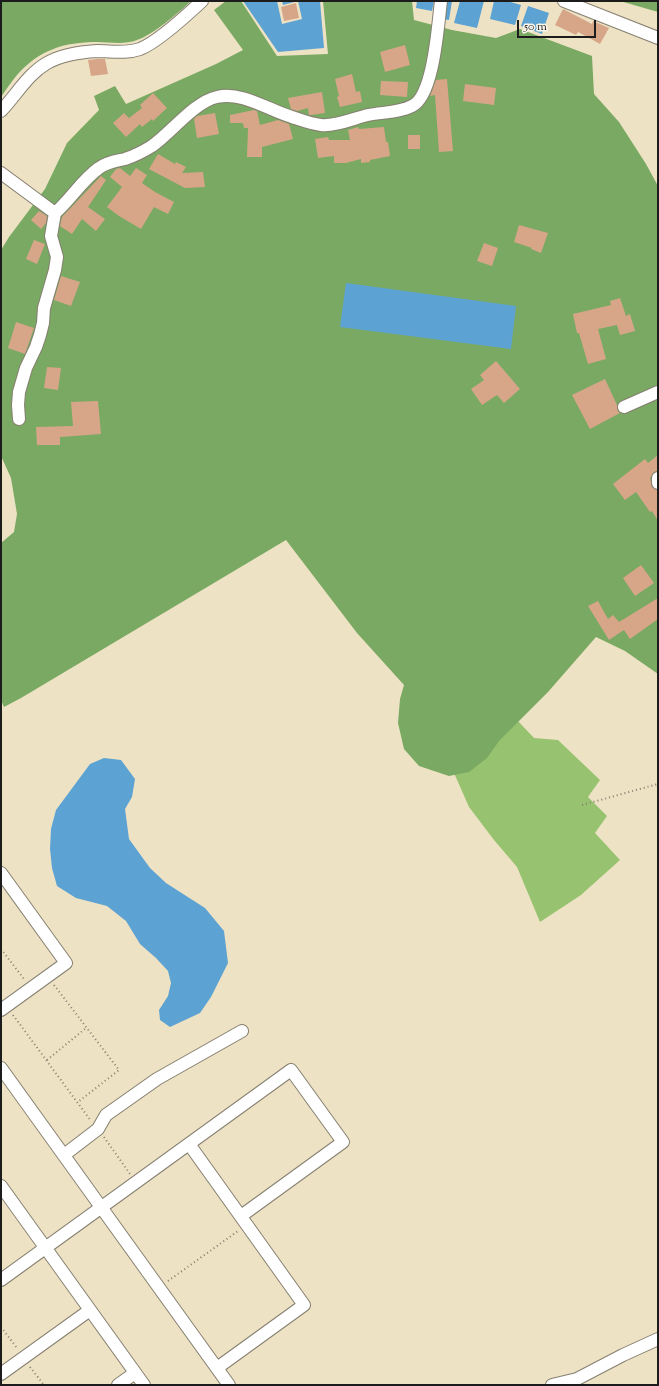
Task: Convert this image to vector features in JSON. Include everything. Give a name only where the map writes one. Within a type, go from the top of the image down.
[{"type":"street","points":[[1,111],[31,76],[48,62],[63,57],[97,51],[120,52],[139,49],[153,42],[202,1]]},
{"type":"street","points":[[19,419],[19,392],[26,368],[40,335],[44,308],[55,270],[57,257],[52,236],[55,214],[66,204],[86,179],[100,167],[110,162],[126,158],[151,147],[205,101],[217,97],[239,98],[291,117],[322,126],[377,113],[403,110],[414,106],[422,98],[432,66],[441,1]]},
{"type":"street","points":[[564,1],[658,38]]},
{"type":"street","points":[[1,173],[55,214]]},
{"type":"street","points":[[624,408],[658,392]]},
{"type":"street","points":[[658,478],[658,483]]},
{"type":"street","points":[[1,873],[66,963],[4,1008]]},
{"type":"street","points":[[64,1155],[98,1129],[106,1115],[157,1079],[242,1030]]},
{"type":"street","points":[[1,1068],[229,1385]]},
{"type":"street","points":[[1,1280],[291,1070],[343,1142],[244,1220]]},
{"type":"street","points":[[189,1144],[304,1304],[217,1368]]},
{"type":"street","points":[[1,1186],[144,1385]]},
{"type":"street","points":[[1,1374],[90,1310]]},
{"type":"street","points":[[552,1385],[577,1379],[658,1339]]},
{"type":"street","points":[[118,1385],[135,1373]]},
{"type":"path","points":[[582,805],[658,784]]},
{"type":"path","points":[[1,949],[31,988]]},
{"type":"path","points":[[47,976],[119,1070],[78,1102]]},
{"type":"path","points":[[4,1008],[47,1060],[136,1182]]},
{"type":"path","points":[[47,1060],[86,1028]]},
{"type":"path","points":[[159,1288],[244,1220]]},
{"type":"green space","points":[[1,1],[191,1],[158,28],[144,37],[132,42],[85,42],[63,46],[43,54],[25,66],[1,97]]},
{"type":"green space","points":[[226,1],[241,1],[277,56],[328,54],[323,1],[412,1],[414,20],[452,30],[496,38],[520,29],[592,56],[594,94],[619,122],[646,164],[658,186],[658,674],[625,651],[596,637],[548,692],[499,741],[487,758],[469,772],[449,776],[419,766],[404,749],[398,723],[400,699],[404,685],[357,633],[286,540],[21,698],[4,707],[1,700],[1,543],[14,532],[17,514],[11,478],[1,456],[1,250],[45,189],[67,143],[99,110],[94,96],[115,86],[126,104],[216,64],[243,50],[214,10]]},
{"type":"green space","points":[[620,1],[658,1],[658,12]]},
{"type":"green space","points":[[517,720],[534,738],[558,740],[600,780],[588,797],[607,816],[595,833],[620,860],[581,895],[540,922],[517,867],[469,807],[454,773]]},
{"type":"water","points":[[243,1],[277,1],[282,24],[302,19],[298,1],[320,1],[324,48],[278,52]]},
{"type":"water","points":[[282,1],[298,1],[283,5]]},
{"type":"water","points":[[417,1],[434,1],[432,11],[416,8]]},
{"type":"water","points":[[445,1],[452,1],[449,20],[442,19]]},
{"type":"water","points":[[460,1],[484,1],[477,28],[454,23]]},
{"type":"water","points":[[494,1],[507,1],[521,5],[515,25],[490,19]]},
{"type":"water","points":[[528,6],[549,13],[542,34],[521,26]]},
{"type":"water","points":[[346,283],[516,306],[511,349],[340,327]]},
{"type":"water","points":[[104,758],[121,760],[135,779],[132,797],[125,809],[129,839],[150,868],[166,883],[205,908],[224,931],[228,963],[211,997],[200,1013],[170,1027],[160,1020],[159,1010],[168,996],[171,983],[168,971],[140,944],[126,921],[107,906],[76,898],[57,886],[52,868],[50,849],[51,829],[56,810],[90,764]]},
{"type":"building","points":[[296,3],[299,18],[284,21],[281,7]]},
{"type":"building","points":[[563,9],[592,24],[593,21],[609,28],[600,44],[578,32],[576,35],[555,25]]},
{"type":"building","points":[[405,45],[410,65],[385,72],[380,52]]},
{"type":"building","points":[[105,59],[108,74],[91,76],[88,60]]},
{"type":"building","points":[[352,74],[356,92],[360,91],[362,102],[340,107],[335,79]]},
{"type":"building","points":[[447,79],[453,151],[439,152],[435,95],[430,96],[436,80]]},
{"type":"building","points":[[381,81],[408,82],[407,97],[380,95]]},
{"type":"building","points":[[465,84],[496,88],[494,105],[463,101]]},
{"type":"building","points":[[322,92],[325,113],[309,115],[308,108],[297,111],[291,109],[288,98]]},
{"type":"building","points":[[153,93],[167,108],[153,121],[152,119],[142,127],[140,124],[126,137],[113,123],[124,113],[129,118],[142,108],[140,105]]},
{"type":"building","points":[[254,110],[257,111],[260,125],[278,120],[289,124],[293,139],[262,147],[262,157],[247,157],[248,128],[244,128],[243,123],[230,123],[230,115]]},
{"type":"building","points":[[215,113],[219,134],[197,138],[194,119],[197,116]]},
{"type":"building","points":[[358,127],[359,129],[384,127],[390,156],[361,163],[361,159],[346,163],[334,163],[334,156],[318,158],[315,139],[328,137],[329,140],[350,140],[348,130]]},
{"type":"building","points":[[408,135],[420,135],[420,149],[408,149]]},
{"type":"building","points":[[158,154],[175,164],[176,162],[186,167],[182,173],[203,172],[205,187],[185,188],[149,169]]},
{"type":"building","points":[[120,168],[130,176],[136,168],[147,175],[142,183],[174,202],[168,214],[154,207],[141,229],[107,207],[122,187],[110,177],[116,169]]},
{"type":"building","points":[[101,176],[106,180],[88,207],[105,219],[96,231],[82,219],[72,234],[60,226],[62,217]]},
{"type":"building","points":[[39,211],[47,216],[46,223],[41,229],[31,220]]},
{"type":"building","points":[[519,225],[548,233],[541,253],[531,249],[532,248],[514,242]]},
{"type":"building","points":[[34,240],[45,244],[37,264],[26,259]]},
{"type":"building","points":[[484,243],[498,248],[492,266],[477,261]]},
{"type":"building","points":[[61,276],[80,282],[71,306],[54,300]]},
{"type":"building","points":[[620,298],[626,316],[630,314],[635,331],[620,335],[617,325],[598,329],[606,359],[588,364],[579,333],[577,333],[573,314],[611,305],[610,301]]},
{"type":"building","points":[[16,322],[34,328],[25,354],[8,348]]},
{"type":"building","points":[[496,361],[520,389],[504,403],[497,395],[482,405],[471,389],[484,380],[480,375]]},
{"type":"building","points":[[47,367],[61,368],[58,390],[44,388]]},
{"type":"building","points":[[605,379],[617,405],[617,410],[620,413],[590,429],[572,395]]},
{"type":"building","points":[[98,401],[101,434],[60,437],[60,445],[37,445],[36,427],[73,426],[71,402]]},
{"type":"building","points":[[658,455],[658,471],[654,472],[650,478],[652,487],[658,490],[658,521],[652,511],[650,512],[636,492],[625,500],[613,484],[645,459],[648,463]]},
{"type":"building","points":[[641,565],[654,583],[635,596],[623,578]]},
{"type":"building","points":[[658,598],[658,619],[630,639],[624,630],[609,640],[588,606],[598,601],[608,619],[613,615],[619,622]]}]
